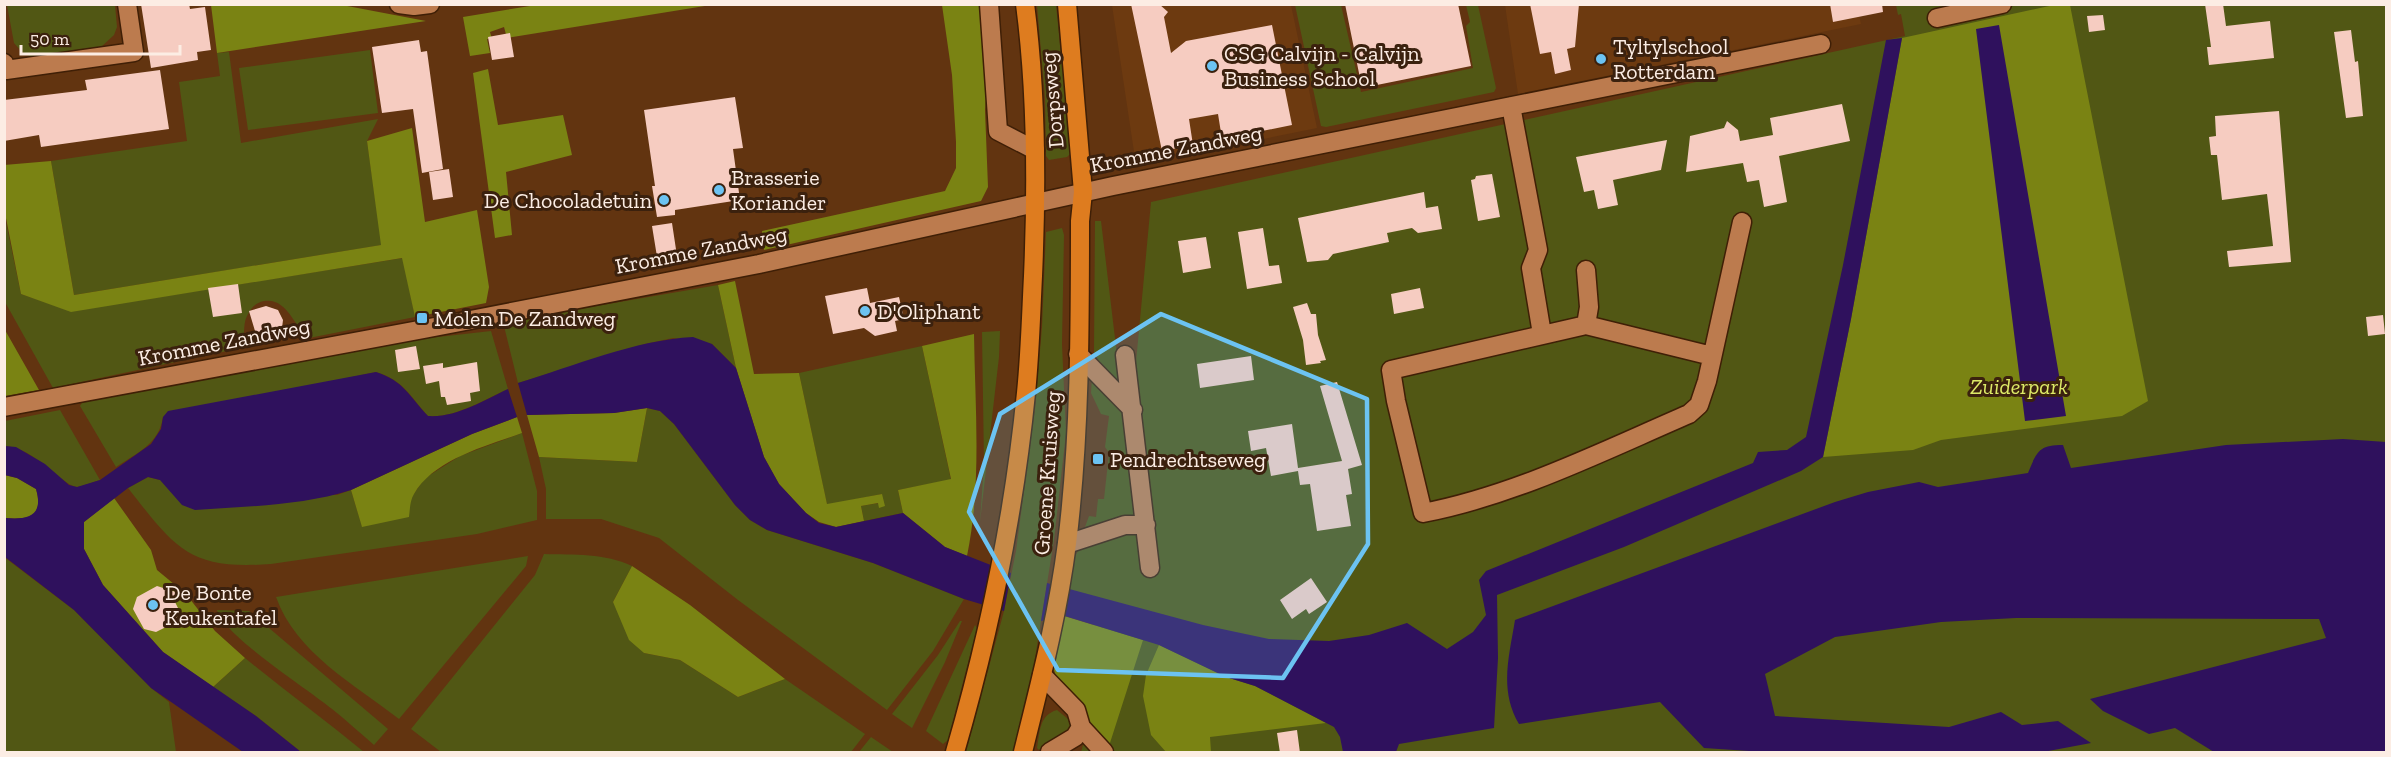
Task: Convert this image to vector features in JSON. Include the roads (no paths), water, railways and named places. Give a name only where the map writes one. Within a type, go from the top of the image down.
[{"type":"main road","name":"Dorpsweg","points":[[1025,4],[1033,80],[1035,203]]},
{"type":"main road","name":"Dorpsweg","points":[[1067,4],[1083,192]]},
{"type":"main road","name":"Groene Kruisweg","points":[[1023,753],[1052,637],[1067,544],[1076,460],[1080,221],[1083,192]]},
{"type":"main road","name":"Groene Kruisweg","points":[[955,753],[989,629],[1026,393],[1036,230],[1035,203]]},
{"type":"street","points":[[4,63],[6,70],[134,52],[127,4]]},
{"type":"street","points":[[399,4],[414,6],[430,4]]},
{"type":"street","name":"Dorpsweg","points":[[989,4],[998,131],[1035,150]]},
{"type":"street","points":[[1937,18],[2002,4]]},
{"type":"street","name":"Kromme Zandweg","points":[[4,407],[424,330],[759,264],[1083,192],[1821,44]]},
{"type":"street","points":[[1511,106],[1538,250],[1532,268],[1542,334]]},
{"type":"street","points":[[1712,356],[1586,326],[1542,334],[1390,370],[1423,513],[1456,507],[1525,483],[1689,414],[1699,405],[1712,356],[1742,222]]},
{"type":"street","points":[[1586,270],[1589,307],[1586,326]]},
{"type":"street","points":[[1078,354],[1133,410]]},
{"type":"street","points":[[1125,355],[1150,568]]},
{"type":"street","points":[[1067,544],[1125,525],[1146,525]]},
{"type":"street","points":[[1042,675],[1076,710],[1082,727],[1104,753]]},
{"type":"street","points":[[1050,753],[1075,737],[1082,727]]},
{"type":"place","name":"Tyltylschool Rotterdam","points":[[1601,59]]},
{"type":"place","name":"CSG Calvijn - Calvijn Business School","points":[[1212,66]]},
{"type":"place","name":"Brasserie Koriander","points":[[719,190]]},
{"type":"place","name":"De Chocoladetuin","points":[[664,200]]},
{"type":"place","name":"D'Oliphant","points":[[865,311]]},
{"type":"place","name":"Molen De Zandweg","points":[[422,318]]},
{"type":"place","name":"Pendrechtseweg","points":[[1098,459]]},
{"type":"place","name":"De Bonte Keukentafel","points":[[153,605]]},
{"type":"park label","name":"Zuiderpark","points":[[2019,386]]}]
